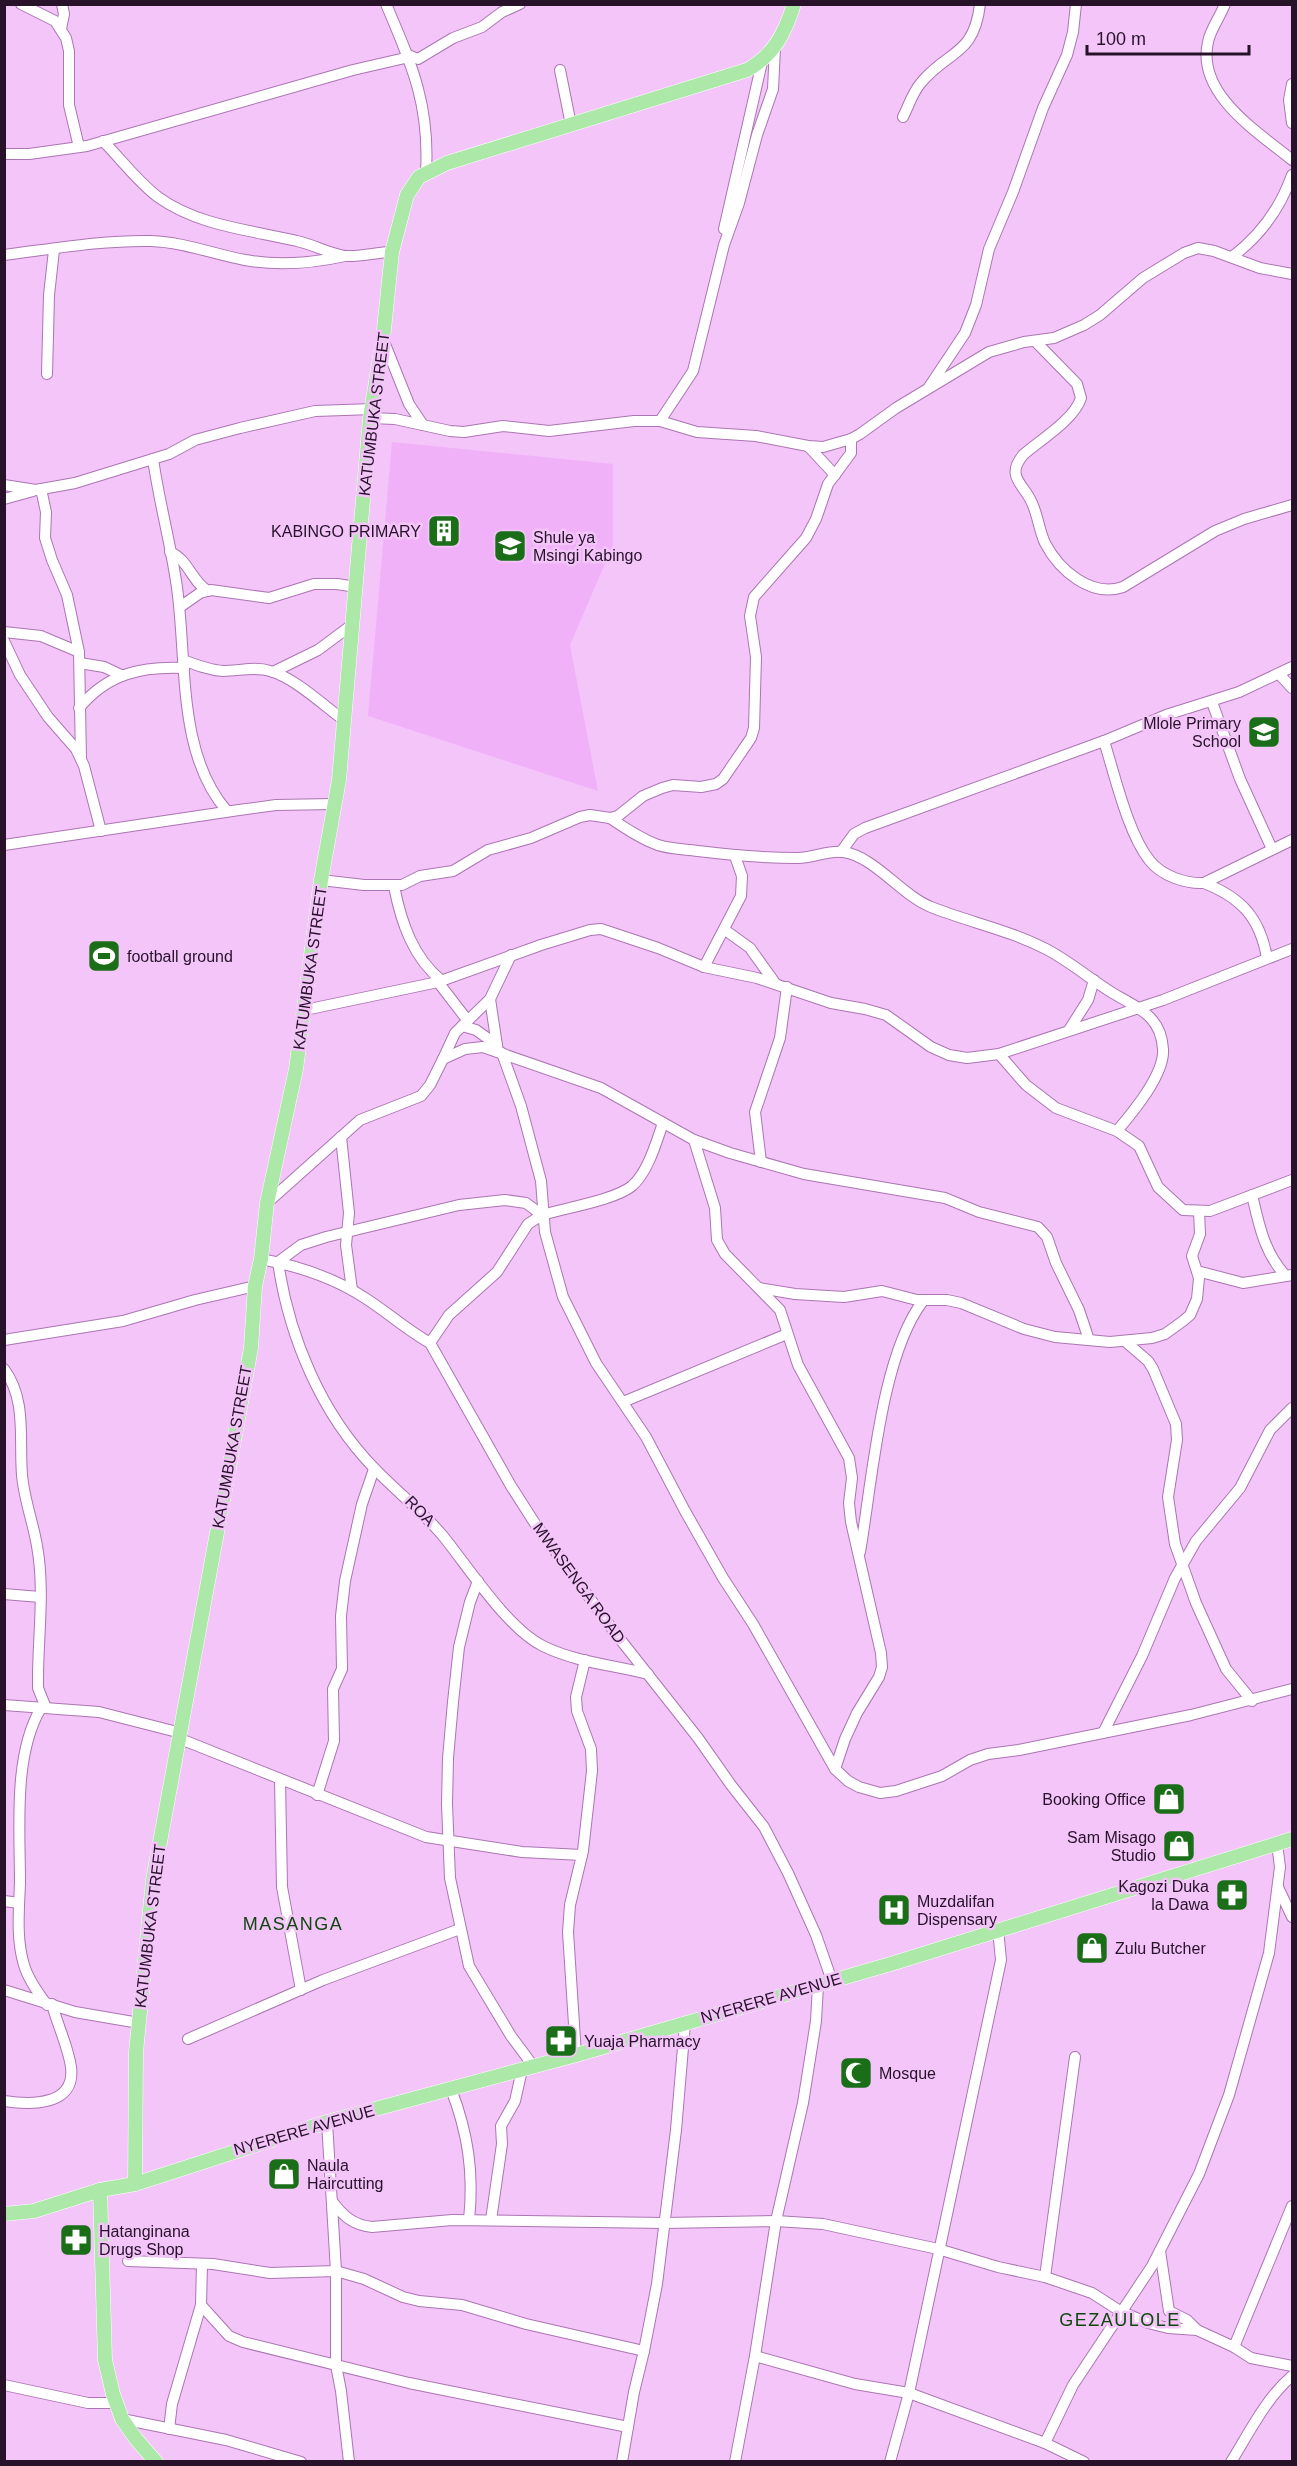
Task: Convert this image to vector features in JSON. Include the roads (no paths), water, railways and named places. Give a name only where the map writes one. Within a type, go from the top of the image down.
[{"type":"main road","name":"KATUMBUKA STREET","points":[[135,2184],[136,2052],[153,1880],[250,1347],[255,1286],[261,1259],[267,1203],[294,1080],[305,1010],[321,880],[339,780],[372,414],[392,252],[407,195],[426,172],[474,153],[716,81],[762,62],[775,48],[794,4]]},
{"type":"main road","name":"NYERERE AVENUE","points":[[4,2214],[34,2211],[100,2190],[135,2184],[327,2122],[685,2024],[1293,1839]]},
{"type":"main road","points":[[100,2190],[105,2360],[122,2419],[156,2462]]},
{"type":"street","points":[[21,4],[55,21],[61,29],[69,51],[68,97],[79,147]]},
{"type":"street","points":[[61,29],[64,14],[62,4]]},
{"type":"street","points":[[4,154],[29,154],[79,147],[265,97],[353,70],[405,58],[408,54],[386,4]]},
{"type":"street","points":[[406,54],[415,59],[422,57],[450,39],[482,27],[505,10],[520,4]]},
{"type":"street","points":[[903,117],[911,96],[920,84],[967,44],[976,25],[980,4]]},
{"type":"street","points":[[927,389],[966,333],[976,305],[989,249],[1036,126],[1067,56],[1073,32],[1076,4]]},
{"type":"street","points":[[1225,4],[1207,45],[1213,85],[1233,109],[1293,160]]},
{"type":"street","points":[[660,421],[695,366],[724,245],[773,89],[775,48]]},
{"type":"street","points":[[406,54],[415,75],[428,142],[426,172]]},
{"type":"street","points":[[660,421],[692,370],[762,62]]},
{"type":"street","points":[[560,70],[571,125]]},
{"type":"street","points":[[1293,84],[1289,100],[1293,123]]},
{"type":"street","points":[[103,141],[137,178],[158,196],[182,211],[201,219],[267,236],[294,240],[345,256]]},
{"type":"street","points":[[1232,257],[1247,245],[1268,222],[1293,175]]},
{"type":"street","points":[[4,255],[116,242],[152,242],[191,246],[243,260],[264,262],[304,262],[392,252]]},
{"type":"street","points":[[4,499],[39,489],[75,483],[153,459],[195,440],[315,411],[372,414],[464,432],[503,426],[549,431],[634,421],[660,421],[697,432],[756,436],[823,447],[851,439],[989,352],[1024,342],[1054,338],[1084,326],[1143,278],[1184,254],[1201,249],[1232,257],[1254,266],[1293,274]]},
{"type":"street","points":[[47,374],[49,295],[54,250]]},
{"type":"street","points":[[383,339],[409,404],[423,425]]},
{"type":"street","points":[[1035,341],[1077,384],[1081,398],[1066,418],[1023,455],[1015,471],[1031,501],[1050,550],[1063,568],[1084,583],[1107,591],[1123,587],[1215,531],[1244,519],[1293,505]]},
{"type":"street","points":[[610,818],[627,810],[643,796],[662,788],[676,785],[696,788],[719,783],[751,738],[754,728],[756,657],[750,616],[754,597],[806,538],[816,519],[823,496],[851,453],[851,439]]},
{"type":"street","points":[[808,446],[835,475]]},
{"type":"street","points":[[153,459],[180,607],[186,708],[200,759],[216,798],[227,811]]},
{"type":"street","points":[[4,485],[39,489]]},
{"type":"street","points":[[39,489],[46,512],[45,538],[67,595],[79,657],[78,708],[81,759],[100,831]]},
{"type":"street","points":[[170,552],[185,562],[197,582],[208,591]]},
{"type":"street","points":[[180,607],[208,591],[229,591],[269,598],[314,585],[337,584],[356,587]]},
{"type":"street","points":[[273,672],[318,650],[353,624]]},
{"type":"street","points":[[4,632],[41,636],[79,657],[121,675]]},
{"type":"street","points":[[4,642],[20,675],[48,717],[76,749],[81,759]]},
{"type":"street","points":[[78,708],[101,685],[121,675],[183,664],[224,671],[258,668],[273,672],[293,682],[345,721]]},
{"type":"street","points":[[841,852],[854,834],[865,828],[1104,741],[1166,715],[1212,702],[1293,668]]},
{"type":"street","points":[[1280,675],[1293,688]]},
{"type":"street","points":[[1212,702],[1240,779],[1272,849]]},
{"type":"street","points":[[1104,741],[1132,827],[1150,861],[1167,875],[1204,883],[1225,892],[1247,911],[1259,927],[1267,958]]},
{"type":"street","points":[[4,845],[227,811],[276,805],[334,804]]},
{"type":"street","points":[[321,880],[394,886],[420,876],[453,871],[488,850],[531,838],[590,815],[610,818],[644,839],[665,847],[735,856],[805,858],[841,852],[861,859],[922,903],[1004,931],[1047,950],[1140,1007],[1155,1024],[1160,1034],[1162,1058],[1150,1086],[1117,1131]]},
{"type":"street","points":[[1204,883],[1293,840]]},
{"type":"street","points":[[704,967],[725,930],[743,888],[742,876],[735,856]]},
{"type":"street","points":[[394,886],[406,929],[417,954],[440,981],[465,1023],[499,1050],[534,1066],[602,1088],[694,1140],[760,1162],[804,1174],[945,1198],[979,1212],[1038,1227],[1047,1237],[1056,1263],[1079,1310],[1089,1340]]},
{"type":"street","points":[[305,1010],[440,981],[512,955],[590,930],[602,929],[704,967],[775,983],[831,1004],[865,1009],[886,1016],[931,1047],[949,1055],[968,1058],[999,1054],[1140,1007],[1293,949]]},
{"type":"street","points":[[725,930],[750,948],[775,983]]},
{"type":"street","points":[[267,1203],[360,1119],[421,1096],[430,1085],[455,1034],[490,999],[512,955]]},
{"type":"street","points":[[1068,1031],[1080,1016],[1094,980]]},
{"type":"street","points":[[760,1162],[755,1112],[780,1038],[787,987]]},
{"type":"street","points":[[490,999],[499,1050],[520,1106],[541,1181],[543,1215],[552,1260],[563,1297],[596,1363],[646,1437],[723,1578],[753,1624],[835,1769],[854,1784],[880,1793],[931,1780],[970,1760],[988,1754],[1019,1750],[1252,1701],[1293,1689]]},
{"type":"street","points":[[443,1059],[474,1047],[499,1050]]},
{"type":"street","points":[[999,1054],[1026,1084],[1056,1108],[1117,1131],[1139,1146],[1154,1182],[1183,1210],[1216,1209],[1293,1180]]},
{"type":"street","points":[[430,1343],[449,1315],[497,1272],[528,1224],[543,1215],[619,1193],[632,1185],[643,1171],[663,1124]]},
{"type":"street","points":[[341,1137],[349,1213],[346,1245],[352,1290]]},
{"type":"street","points":[[694,1140],[715,1208],[717,1240],[724,1254],[780,1310],[798,1365],[849,1458],[852,1478],[849,1503],[851,1522],[883,1660],[879,1677],[849,1730],[835,1769]]},
{"type":"street","points":[[1252,1195],[1271,1259],[1289,1275]]},
{"type":"street","points":[[278,1262],[302,1245],[347,1231],[459,1205],[505,1200],[526,1203],[543,1215]]},
{"type":"street","points":[[758,1288],[795,1294],[844,1297],[882,1291],[923,1301],[947,1300],[961,1303],[1043,1335],[1126,1342],[1152,1338],[1165,1334],[1190,1315],[1199,1294],[1197,1271],[1192,1256],[1200,1234],[1199,1211]]},
{"type":"street","name":"MWASENGA ROAD","points":[[261,1259],[321,1274],[352,1290],[430,1343],[534,1522],[764,1827],[816,1935],[832,1981]]},
{"type":"street","name":"ROA","points":[[278,1262],[299,1347],[314,1383],[344,1430],[374,1468],[432,1523],[513,1621],[541,1645],[569,1657],[648,1674]]},
{"type":"street","points":[[1197,1271],[1243,1282],[1289,1275]]},
{"type":"street","points":[[4,1340],[123,1321],[195,1300],[255,1286]]},
{"type":"street","points":[[860,1555],[890,1376],[908,1324],[923,1301]]},
{"type":"street","points":[[623,1402],[787,1334]]},
{"type":"street","points":[[1126,1342],[1148,1360],[1154,1369],[1176,1424],[1177,1440],[1168,1485],[1168,1505],[1176,1544],[1196,1603],[1226,1669],[1252,1701]]},
{"type":"street","points":[[4,1369],[13,1381],[18,1394],[25,1500],[37,1547],[40,1597],[38,1688],[44,1708],[33,1725],[25,1754],[19,1848],[20,1943],[23,1965],[49,2004],[71,2067],[68,2087],[50,2102],[35,2104],[4,2101]]},
{"type":"street","points":[[1104,1731],[1142,1656],[1162,1607],[1184,1564],[1204,1530],[1240,1488],[1265,1437],[1293,1408]]},
{"type":"street","points":[[317,1795],[334,1741],[333,1689],[342,1669],[341,1616],[345,1581],[362,1504],[374,1468]]},
{"type":"street","points":[[478,1581],[470,1602],[459,1647],[448,1758],[447,1840],[450,1878],[469,1966],[528,2068],[501,2126],[502,2144],[490,2220]]},
{"type":"street","points":[[4,1594],[40,1597]]},
{"type":"street","points":[[576,2055],[568,1932],[570,1905],[582,1855],[592,1771],[591,1749],[577,1711],[576,1697],[585,1660]]},
{"type":"street","points":[[4,1705],[99,1712],[179,1736],[280,1780],[426,1837],[522,1852],[582,1855]]},
{"type":"street","points":[[280,1780],[282,1887],[301,1990]]},
{"type":"street","points":[[1045,2443],[1073,2385],[1160,2251],[1199,2174],[1229,2096],[1269,1953],[1280,1867],[1277,1844]]},
{"type":"street","points":[[1278,1886],[1293,1917]]},
{"type":"street","points":[[4,1901],[19,1903]]},
{"type":"street","points":[[188,2039],[301,1990],[460,1929]]},
{"type":"street","points":[[890,2462],[909,2394],[1001,1960],[998,1929]]},
{"type":"street","points":[[735,2462],[777,2221],[803,2103],[816,2021],[818,1985]]},
{"type":"street","points":[[4,1990],[104,2018],[139,2023]]},
{"type":"street","points":[[622,2462],[657,2284],[676,2130],[685,2024]]},
{"type":"street","points":[[1045,2277],[1075,2057]]},
{"type":"street","points":[[451,2089],[462,2120],[472,2180],[469,2220]]},
{"type":"street","points":[[327,2122],[336,2271],[336,2365],[349,2462]]},
{"type":"street","points":[[332,2201],[341,2213],[360,2226],[469,2220],[664,2223],[777,2221],[824,2224],[938,2249],[998,2267],[1045,2277],[1092,2293],[1120,2311],[1159,2327],[1197,2330]]},
{"type":"street","points":[[1234,2348],[1293,2206]]},
{"type":"street","points":[[1160,2251],[1168,2311],[1182,2317],[1197,2330],[1251,2358],[1293,2366]]},
{"type":"street","points":[[128,2261],[153,2260],[213,2264],[270,2273],[336,2271],[364,2279],[403,2297],[419,2301],[462,2305],[526,2324],[644,2351]]},
{"type":"street","points":[[170,2428],[172,2404],[201,2305],[202,2264]]},
{"type":"street","points":[[201,2305],[229,2336],[243,2342],[409,2383],[628,2427]]},
{"type":"street","points":[[755,2356],[855,2384],[909,2394],[1045,2443],[1084,2462]]},
{"type":"street","points":[[1231,2462],[1273,2398],[1293,2376]]},
{"type":"street","points":[[4,2385],[88,2403],[116,2403]]},
{"type":"street","points":[[122,2419],[225,2440],[301,2462]]},
{"type":"place","name":"KABINGO PRIMARY","points":[[444,531]]},
{"type":"place","name":"Shule ya Msingi Kabingo","points":[[510,546]]},
{"type":"place","name":"Mlole Primary School","points":[[1264,732]]},
{"type":"place","name":"football ground","points":[[104,956]]},
{"type":"place","name":"Booking Office","points":[[1169,1799]]},
{"type":"place","name":"Sam Misago Studio","points":[[1179,1846]]},
{"type":"place","name":"Kagozi Duka la Dawa","points":[[1232,1895]]},
{"type":"place","name":"Muzdalifan Dispensary","points":[[894,1910]]},
{"type":"place","name":"Zulu Butcher","points":[[1092,1948]]},
{"type":"place","name":"Yuaja Pharmacy","points":[[561,2041]]},
{"type":"place","name":"Mosque","points":[[856,2073]]},
{"type":"place","name":"Naula Haircutting","points":[[284,2174]]},
{"type":"place","name":"Hatanginana Drugs Shop","points":[[76,2240]]},
{"type":"district","name":"MASANGA","points":[[293,1924]]},
{"type":"district","name":"GEZAULOLE","points":[[1120,2320]]}]
